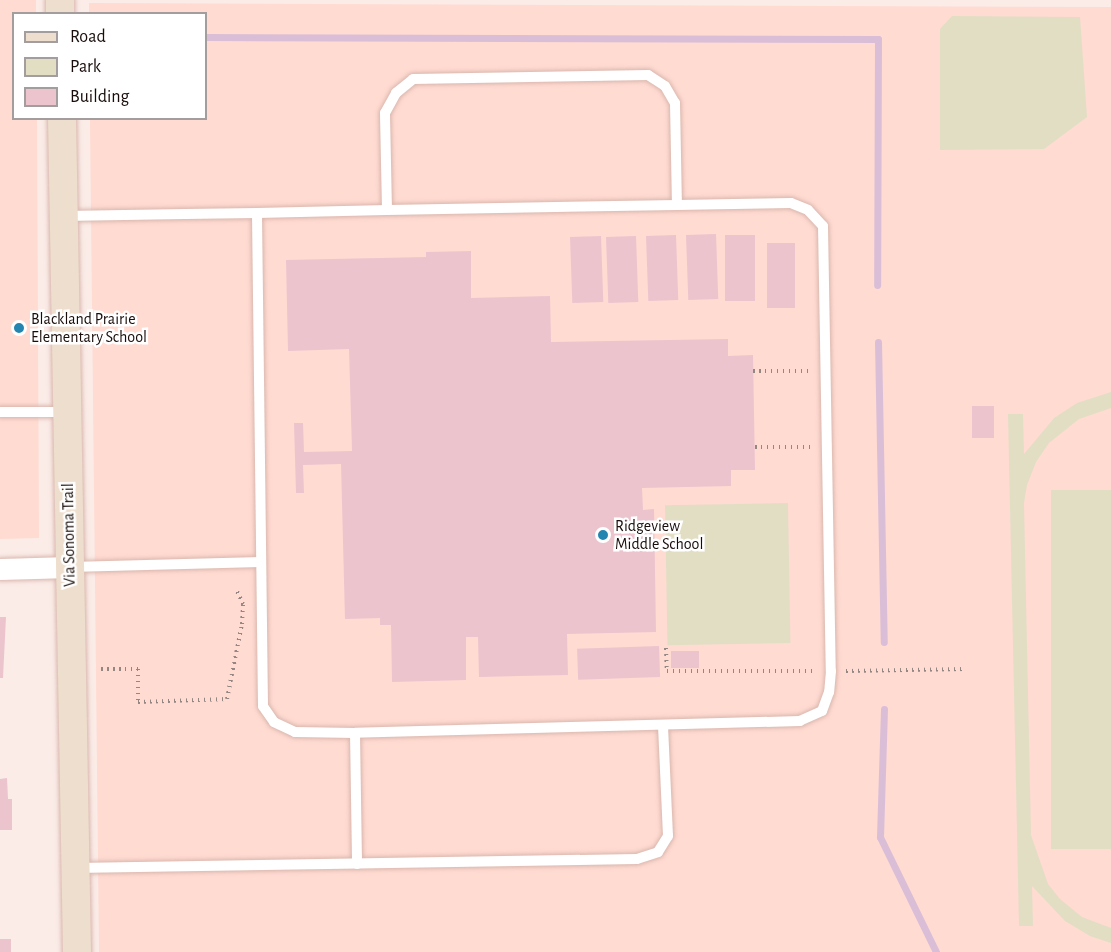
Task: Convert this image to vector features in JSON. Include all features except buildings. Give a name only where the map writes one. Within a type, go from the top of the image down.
[{"type":"street","name":"Via Sonoma Trail","points":[[62,120],[77,952]]},
{"type":"street","points":[[0,569],[70,567]]},
{"type":"lane","points":[[387,210],[385,113],[396,93],[413,79],[648,75],[665,86],[675,103],[677,205]]},
{"type":"lane","points":[[64,216],[791,204],[808,210],[823,226],[831,671],[829,692],[822,711],[800,721],[355,733],[295,732],[273,723],[263,706],[257,213]]},
{"type":"lane","points":[[0,412],[67,412]]},
{"type":"lane","points":[[70,567],[261,562]]},
{"type":"lane","points":[[75,868],[637,859],[658,852],[668,836],[663,726]]},
{"type":"lane","points":[[355,733],[357,864]]},
{"type":"path","points":[[753,371],[825,371]]},
{"type":"path","points":[[755,447],[826,447]]},
{"type":"path","points":[[101,669],[138,669],[138,702],[227,699],[242,624],[243,604],[236,590]]},
{"type":"path","points":[[666,648],[667,671],[966,669]]},
{"type":"shaded area","name":"Blackland Prairie Elementary School","points":[[0,0],[36,0],[36,12],[12,12],[12,120],[37,120],[39,538],[0,539]]},
{"type":"shaded area","name":"Ridgeview Middle School","points":[[89,3],[1111,7],[1111,952],[99,952],[90,120],[207,120],[207,12],[89,12]]},
{"type":"green space","points":[[952,16],[1080,17],[1087,117],[1044,149],[940,150],[940,29]]},
{"type":"green space","points":[[1111,392],[1111,408],[1079,419],[1049,443],[1036,462],[1027,485],[1024,503],[1031,835],[1048,884],[1060,899],[1082,917],[1111,928],[1111,943],[1090,936],[1065,921],[1032,886],[1033,926],[1019,926],[1008,414],[1023,414],[1024,454],[1054,418],[1077,403]]},
{"type":"green space","points":[[1051,490],[1111,490],[1111,849],[1051,849]]},
{"type":"green space","points":[[788,503],[790,643],[667,645],[665,505]]},
{"type":"waterway","points":[[207,37],[878,39],[877,285]]},
{"type":"waterway","points":[[878,342],[884,642]]},
{"type":"waterway","points":[[884,709],[880,837],[936,952]]},
{"type":"place","name":"Blackland Prairie Elementary School","points":[[19,328]]},
{"type":"place","name":"Ridgeview Middle School","points":[[603,535]]}]
